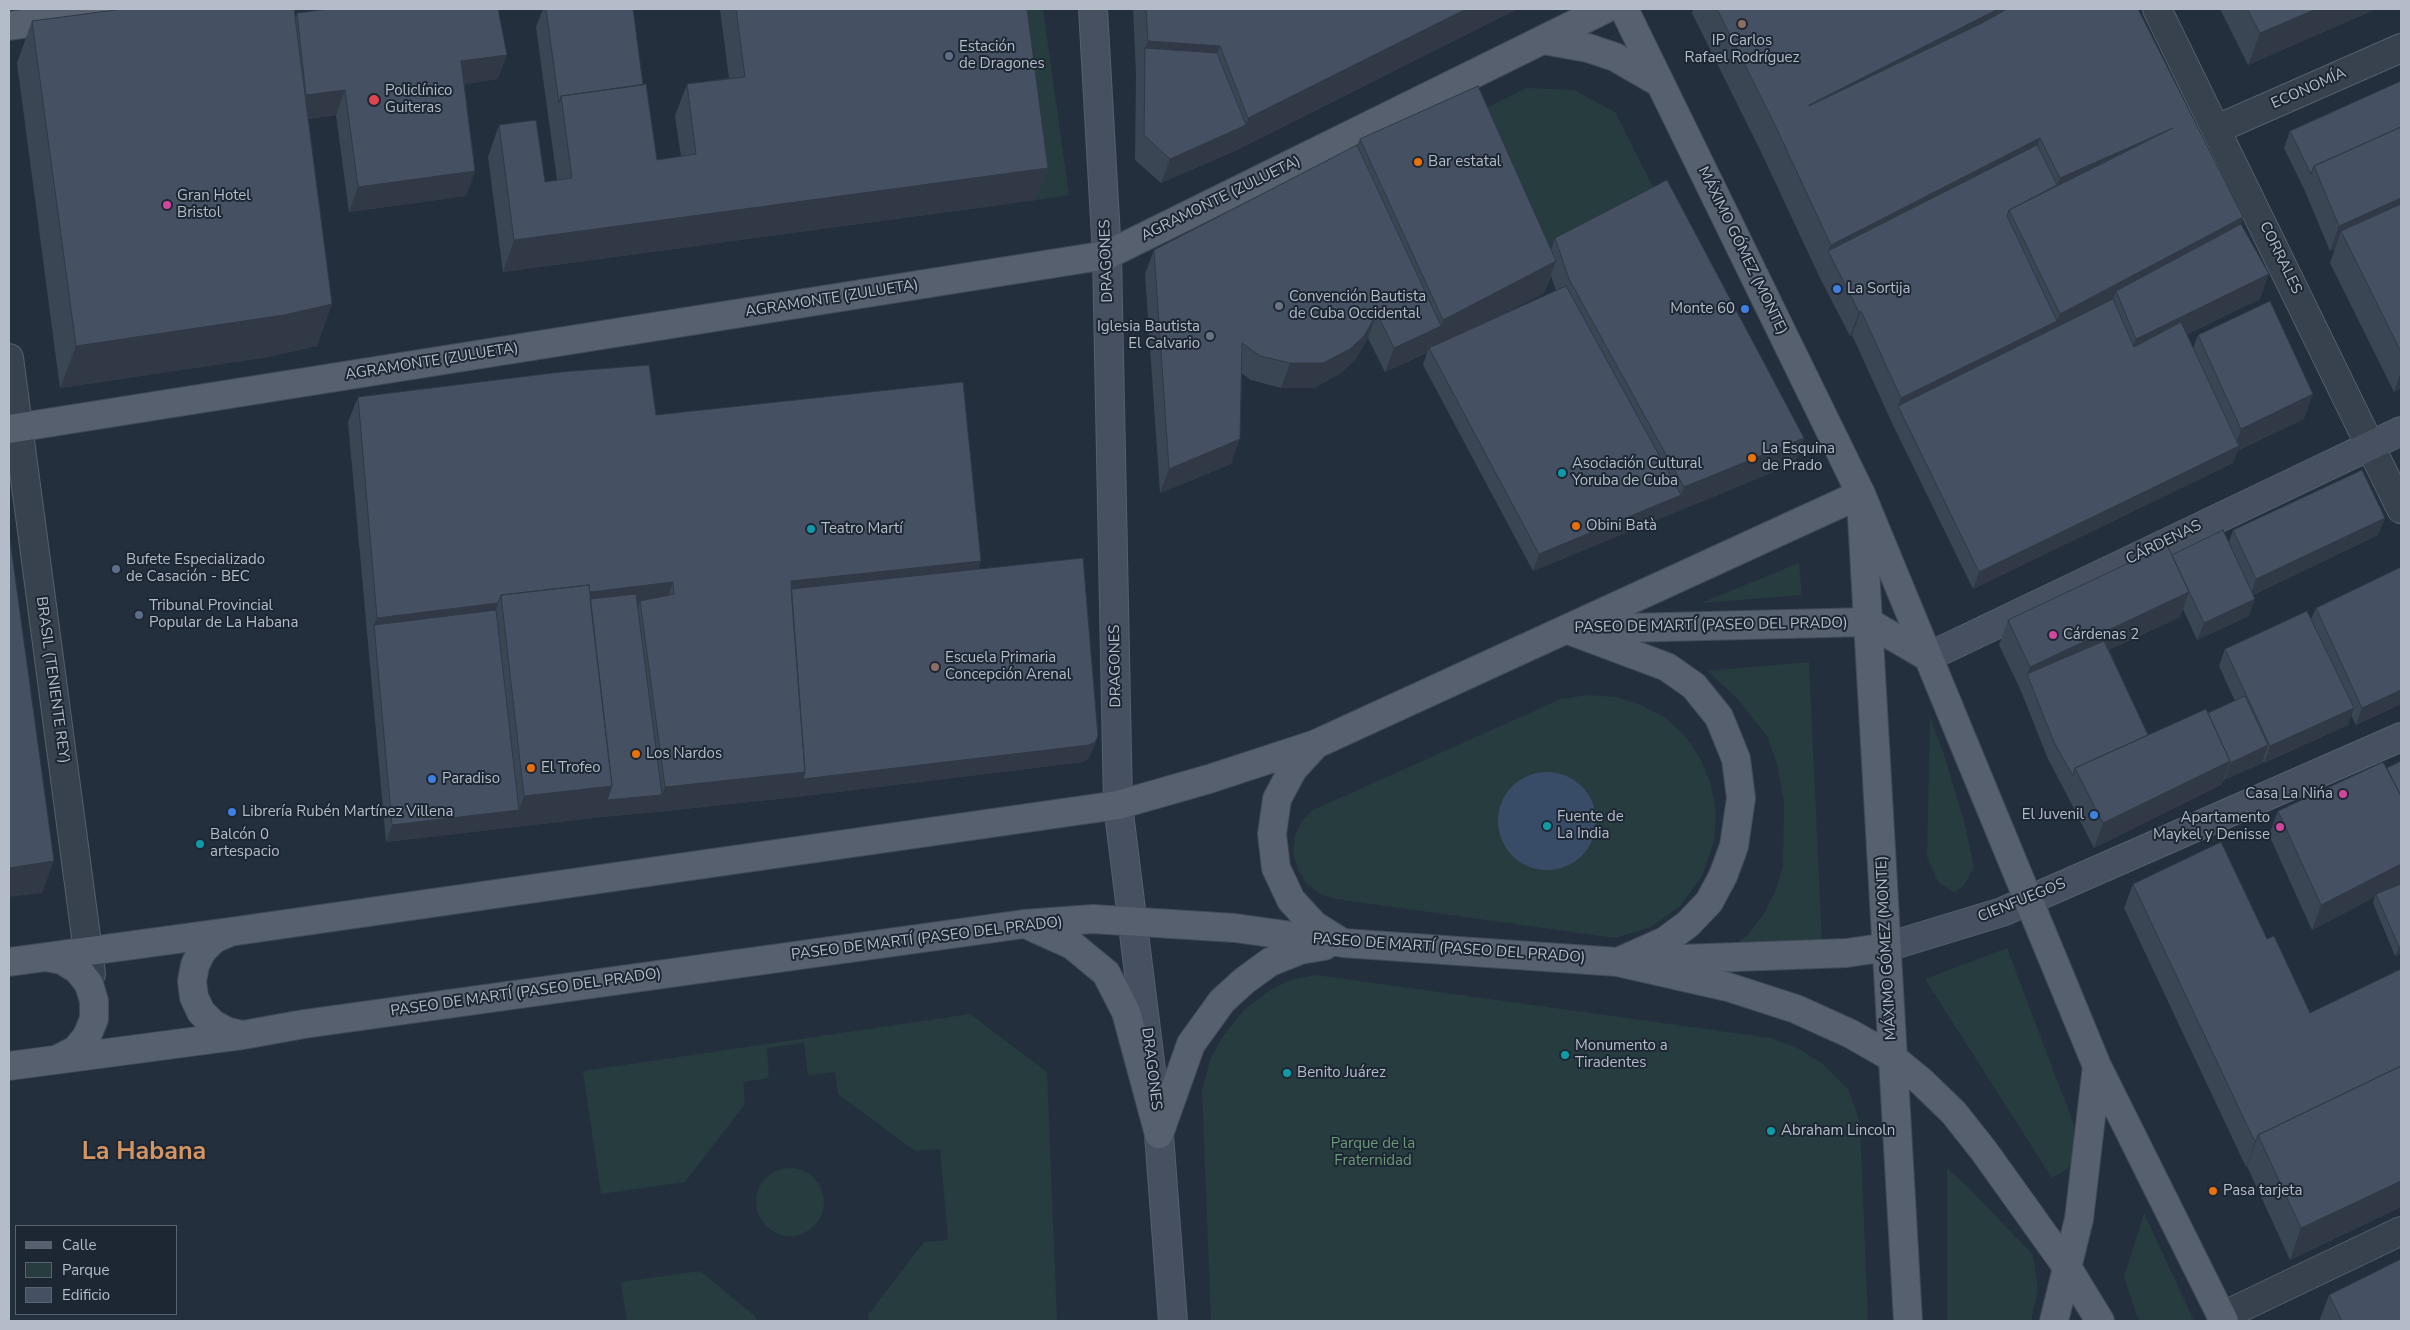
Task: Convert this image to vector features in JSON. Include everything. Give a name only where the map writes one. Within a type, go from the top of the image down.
[{"type":"main road","points":[[9,26],[127,9]]},
{"type":"main road","name":"DRAGONES","points":[[1093,9],[1107,255],[1118,805],[1159,1134],[1173,1321]]},
{"type":"main road","name":"AGRAMONTE (ZULUETA)","points":[[13,428],[1107,255],[1605,9]]},
{"type":"main road","name":"MÁXIMO GÓMEZ (MONTE)","points":[[1624,9],[1861,494],[2097,1066],[2222,1319]]},
{"type":"main road","points":[[1543,40],[1588,48],[1615,57],[1660,83]]},
{"type":"main road","name":"CÁRDENAS","points":[[1928,657],[2401,431]]},
{"type":"main road","points":[[1568,630],[1861,494]]},
{"type":"main road","name":"MÁXIMO GÓMEZ (MONTE)","points":[[1861,494],[1893,1058],[1922,1082],[1954,1113],[2024,1204],[2067,1267],[2100,1321]]},
{"type":"main road","points":[[1868,622],[1928,657]]},
{"type":"main road","name":"PASEO DE MARTÍ (PASEO DEL PRADO)","points":[[9,962],[1118,805],[1209,779],[1316,744],[1568,630],[1868,622]]},
{"type":"main road","points":[[1568,630],[1667,667],[1694,686],[1719,717],[1736,760],[1740,798],[1734,846],[1723,876],[1709,902],[1688,924],[1665,941],[1618,962]]},
{"type":"main road","name":"CIENFUEGOS","points":[[1618,962],[1847,953],[1887,947],[2002,912],[2401,737]]},
{"type":"main road","points":[[1316,744],[1293,769],[1277,799],[1272,834],[1276,868],[1291,900],[1314,925],[1343,943]]},
{"type":"main road","name":"PASEO DE MARTÍ (PASEO DEL PRADO)","points":[[9,1066],[243,1035],[304,1024],[1024,924],[1093,919],[1235,928],[1343,943],[1618,962],[1728,987],[1796,1009],[1851,1034],[1893,1058]]},
{"type":"main road","points":[[1024,924],[1072,945],[1106,973],[1126,1012],[1159,1134]]},
{"type":"main road","points":[[229,932],[214,939],[202,951],[195,965],[192,981],[194,997],[202,1012],[213,1024],[228,1032],[243,1035]]},
{"type":"main road","points":[[1159,1134],[1191,1044],[1222,1002],[1244,981],[1270,962],[1300,950],[1343,943]]},
{"type":"main road","points":[[45,956],[62,960],[78,970],[89,984],[94,1001],[94,1019],[87,1036],[76,1050],[60,1058]]},
{"type":"main road","points":[[1893,1058],[1908,1321]]},
{"type":"main road","points":[[2054,1321],[2079,1220],[2097,1066]]},
{"type":"street","name":"CORRALES","points":[[2157,9],[2371,444],[2401,509]]},
{"type":"street","name":"ECONOMÍA","points":[[2217,129],[2401,48]]},
{"type":"street","name":"BRASIL (TENIENTE REY)","points":[[9,358],[13,428],[94,1001]]},
{"type":"street","points":[[2222,1319],[2401,1231]]},
{"type":"green space","points":[[1011,9],[1043,9],[1069,195],[1037,200]]},
{"type":"green space","points":[[1527,88],[1574,90],[1615,112],[1658,197],[1544,255],[1474,114]]},
{"type":"green space","points":[[1799,563],[1802,595],[1701,603]]},
{"type":"green space","points":[[1809,662],[1822,942],[1731,947],[1749,934],[1765,912],[1776,890],[1783,865],[1784,802],[1777,764],[1767,736],[1735,696],[1707,671]]},
{"type":"green space","points":[[1588,695],[1616,697],[1641,705],[1666,718],[1686,737],[1701,760],[1711,785],[1716,813],[1714,841],[1702,876],[1680,906],[1651,927],[1615,938],[1336,899],[1320,894],[1307,884],[1298,870],[1293,853],[1295,836],[1302,821],[1313,810],[1561,699]]},
{"type":"green space","points":[[1930,718],[1945,757],[1965,825],[1974,867],[1963,887],[1954,892],[1939,883],[1927,857]]},
{"type":"green space","points":[[2007,948],[2074,1125],[2073,1165],[2052,1178],[1925,979]]},
{"type":"green space","name":"Parque de la Fraternidad","points":[[1316,975],[1771,1038],[1799,1049],[1823,1064],[1848,1089],[1860,1122],[1868,1321],[1211,1321],[1202,1090],[1211,1057],[1224,1035],[1245,1009],[1269,991],[1290,980]]},
{"type":"green space","points":[[970,1014],[1047,1072],[1057,1321],[869,1321],[868,1315],[924,1242],[948,1240],[940,1149],[915,1151],[838,1094],[835,1072],[808,1075],[804,1043],[767,1048],[769,1078],[743,1082],[745,1104],[685,1182],[601,1194],[583,1071]]},
{"type":"green space","points":[[783,1168],[797,1168],[809,1173],[819,1183],[824,1195],[824,1209],[819,1221],[809,1231],[797,1236],[783,1236],[771,1231],[761,1221],[756,1209],[756,1195],[761,1183],[771,1173]]},
{"type":"green space","points":[[1947,1168],[1969,1188],[2033,1255],[2038,1289],[2031,1321],[1947,1321]]},
{"type":"green space","points":[[2144,1213],[2194,1321],[2140,1321],[2136,1314],[2124,1277]]},
{"type":"green space","points":[[700,1271],[756,1317],[756,1321],[627,1321],[621,1282]]},
{"type":"water","name":"Fuente de La India","points":[[1547,772],[1566,776],[1581,787],[1592,802],[1596,821],[1592,840],[1581,855],[1566,866],[1547,870],[1528,866],[1513,855],[1502,840],[1498,821],[1502,802],[1513,787],[1528,776]]},
{"type":"building","name":"Gran Hotel Bristol","points":[[123,9],[294,9],[332,304],[284,315],[76,346],[32,21]]},
{"type":"building","name":"Policlínico Guiteras","points":[[329,9],[498,9],[507,55],[461,61],[475,171],[358,187],[345,90],[306,95],[297,13]]},
{"type":"building","points":[[546,9],[633,9],[643,85],[561,96],[559,103]]},
{"type":"building","points":[[736,9],[1027,9],[1048,168],[514,240],[499,125],[536,120],[545,182],[572,178],[561,96],[646,84],[657,160],[696,154],[687,84],[745,77]]},
{"type":"building","points":[[1146,9],[1466,9],[1248,118],[1220,46],[1148,41]]},
{"type":"building","points":[[1717,9],[1998,9],[1809,106],[1982,23],[2007,9],[2138,9],[2243,217],[2060,314],[2009,210],[2173,128],[2060,178],[2040,138],[1831,245],[1774,123]]},
{"type":"building","points":[[2247,9],[2316,9],[2260,33]]},
{"type":"building","points":[[1145,48],[1217,53],[1246,125],[1170,159],[1144,135]]},
{"type":"building","points":[[2401,81],[2401,127],[2314,166],[2311,174],[2290,131]]},
{"type":"building","points":[[1478,86],[1556,261],[1443,320],[1360,139]]},
{"type":"building","points":[[2401,127],[2401,198],[2339,226],[2314,166]]},
{"type":"building","name":"Convención Bautista de Cuba Occidental","points":[[1357,145],[1441,326],[1394,348],[1377,313],[1364,336],[1350,349],[1323,363],[1290,363],[1260,356],[1242,343],[1240,439],[1169,469],[1154,250]]},
{"type":"building","points":[[2037,145],[2057,185],[2009,210],[2007,216],[2057,321],[1901,398],[1861,311],[1859,312],[1828,251]]},
{"type":"building","points":[[1667,180],[1804,438],[1684,487],[1569,279],[1555,238]]},
{"type":"building","points":[[2401,204],[2401,352],[2341,231]]},
{"type":"building","points":[[2241,224],[2269,274],[2136,339],[2116,291]]},
{"type":"building","name":"Asociación Cultural Yoruba de Cuba","points":[[1566,286],[1681,495],[1539,554],[1429,348]]},
{"type":"building","points":[[2113,299],[2134,347],[2181,322],[2239,446],[1979,572],[1898,406]]},
{"type":"building","points":[[2270,301],[2313,394],[2241,429],[2198,335]]},
{"type":"building","points":[[649,365],[656,415],[963,382],[981,561],[791,581],[805,772],[665,787],[640,601],[674,594],[673,582],[590,592],[589,585],[501,595],[498,603],[377,618],[358,397],[561,372]]},
{"type":"building","points":[[2362,470],[2385,518],[2256,579],[2233,530]]},
{"type":"building","points":[[2223,530],[2255,599],[2204,623],[2172,555]]},
{"type":"building","points":[[9,532],[54,861],[9,868]]},
{"type":"building","points":[[2167,545],[2189,592],[2030,667],[2008,620]]},
{"type":"building","name":"Escuela Primaria Concepción Arenal","points":[[1083,558],[1098,736],[1095,742],[1089,745],[803,779],[805,772],[791,589]]},
{"type":"building","points":[[2401,567],[2401,690],[2362,708],[2316,608]]},
{"type":"building","points":[[589,585],[612,786],[524,796],[501,595]]},
{"type":"building","points":[[636,594],[662,795],[607,800],[612,786],[590,599]]},
{"type":"building","points":[[496,610],[519,810],[392,825],[374,625]]},
{"type":"building","points":[[2307,611],[2354,708],[2270,746],[2225,649]]},
{"type":"building","points":[[2104,641],[2148,735],[2075,768],[2073,776],[2054,742],[2027,674]]},
{"type":"building","points":[[2245,696],[2268,745],[2230,763],[2208,713]]},
{"type":"building","points":[[2206,709],[2230,761],[2103,823],[2075,768]]},
{"type":"building","points":[[2401,761],[2401,796],[2387,768]]},
{"type":"building","points":[[2383,762],[2401,796],[2401,864],[2321,905],[2278,811]]},
{"type":"building","points":[[2221,842],[2267,939],[2274,936],[2310,1013],[2401,969],[2401,1066],[2258,1135],[2255,1142],[2133,884]]},
{"type":"building","points":[[2401,884],[2401,946],[2399,947],[2376,894]]},
{"type":"building","points":[[2401,1066],[2401,1181],[2301,1228],[2258,1135]]},
{"type":"building","points":[[2401,1259],[2401,1321],[2342,1321],[2329,1295]]},
{"type":"place","name":"IP Carlos Rafael Rodríguez","points":[[1742,24]]},
{"type":"place","name":"Estación de Dragones","points":[[949,56]]},
{"type":"place","name":"Policlínico Guiteras","points":[[374,100]]},
{"type":"place","name":"Bar estatal","points":[[1418,162]]},
{"type":"place","name":"Gran Hotel Bristol","points":[[167,205]]},
{"type":"place","name":"La Sortija","points":[[1837,289]]},
{"type":"place","name":"Convención Bautista de Cuba Occidental","points":[[1279,306]]},
{"type":"place","name":"Monte 60","points":[[1745,309]]},
{"type":"place","name":"Iglesia Bautista El Calvario","points":[[1210,336]]},
{"type":"place","name":"La Esquina de Prado","points":[[1752,458]]},
{"type":"place","name":"Asociación Cultural Yoruba de Cuba","points":[[1562,473]]},
{"type":"place","name":"Obini Batà","points":[[1576,526]]},
{"type":"place","name":"Teatro Martí","points":[[811,529]]},
{"type":"place","name":"Bufete Especializado de Casación - BEC","points":[[116,569]]},
{"type":"place","name":"Tribunal Provincial Popular de La Habana","points":[[139,615]]},
{"type":"place","name":"Cárdenas 2","points":[[2053,635]]},
{"type":"place","name":"Escuela Primaria Concepción Arenal","points":[[935,667]]},
{"type":"place","name":"Los Nardos","points":[[636,754]]},
{"type":"place","name":"El Trofeo","points":[[531,768]]},
{"type":"place","name":"Paradiso","points":[[432,779]]},
{"type":"place","name":"Casa La Nińa","points":[[2343,794]]},
{"type":"place","name":"Librería Rubén Martínez Villena","points":[[232,812]]},
{"type":"place","name":"El Juvenil","points":[[2094,815]]},
{"type":"place","name":"Fuente de La India","points":[[1547,826]]},
{"type":"place","name":"Apartamento Maykel y Denisse","points":[[2280,827]]},
{"type":"place","name":"Balcón 0 artespacio","points":[[200,844]]},
{"type":"place","name":"Monumento a Tiradentes","points":[[1565,1055]]},
{"type":"place","name":"Benito Juárez","points":[[1287,1073]]},
{"type":"place","name":"Abraham Lincoln","points":[[1771,1131]]},
{"type":"place","name":"Pasa tarjeta","points":[[2213,1191]]},
{"type":"district","name":"La Habana","points":[[144,1153]]}]
